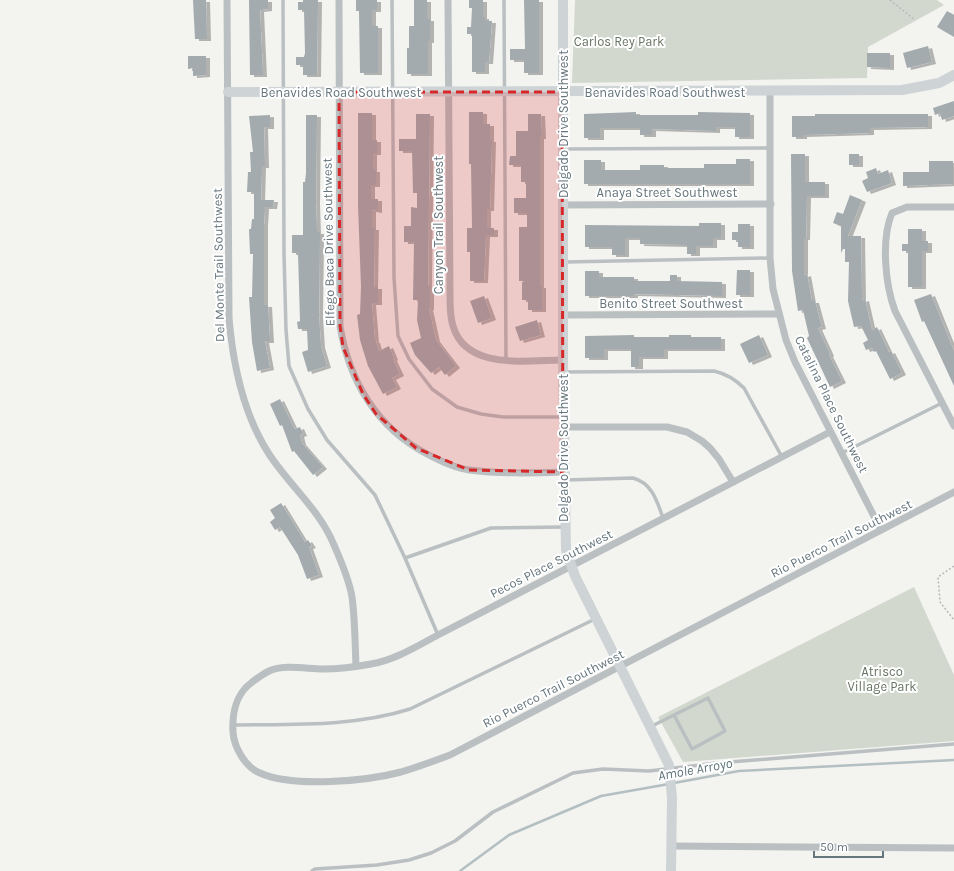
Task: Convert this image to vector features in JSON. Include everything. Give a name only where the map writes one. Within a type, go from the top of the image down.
[{"type":"street","name":"Del Monte Trail Southwest","points":[[227,0],[229,318],[234,360],[244,398],[258,433],[269,454],[311,507],[334,544],[352,596],[356,666]]},
{"type":"street","name":"Elfego Baca Drive Southwest","points":[[339,0],[340,326],[343,346],[363,394],[376,414],[397,435],[416,448],[454,466],[469,470],[564,476]]},
{"type":"street","name":"Canyon Trail Southwest","points":[[448,0],[450,92],[450,296],[454,328],[459,337],[468,347],[477,354],[487,358],[506,361],[563,360]]},
{"type":"street","name":"Delgado Drive Southwest","points":[[563,0],[563,372],[564,527],[566,550],[571,566],[596,619],[670,767],[672,798],[671,871]]},
{"type":"street","name":"Benavides Road Southwest","points":[[228,92],[902,90],[939,83],[954,75]]},
{"type":"street","name":"Catalina Place Southwest","points":[[770,91],[770,258],[773,289],[779,314],[786,340],[795,362],[882,530]]},
{"type":"street","name":"Anaya Street Southwest","points":[[564,204],[771,204]]},
{"type":"street","points":[[954,207],[907,207],[892,213],[887,226],[889,295],[895,311],[954,426]]},
{"type":"street","name":"Benito Street Southwest","points":[[564,315],[779,314]]},
{"type":"street","points":[[564,428],[667,426],[686,432],[702,440],[710,448],[719,459],[733,482]]},
{"type":"street","name":"Pecos Place Southwest","points":[[270,670],[287,668],[322,669],[356,666],[386,661],[438,636],[830,432]]},
{"type":"street","name":"Rio Puerco Trail Southwest","points":[[270,670],[250,683],[241,692],[233,714],[233,736],[242,756],[258,773],[285,780],[311,781],[379,776],[426,765],[450,755],[954,492]]},
{"type":"street","points":[[671,846],[954,848]]},
{"type":"lane","points":[[283,0],[284,254],[286,330],[290,366],[308,409],[327,440],[375,495],[405,558],[438,636]]},
{"type":"lane","points":[[392,0],[394,278],[398,336],[409,359],[432,389],[457,407],[481,414],[503,417],[564,417]]},
{"type":"lane","points":[[504,0],[506,361]]},
{"type":"lane","points":[[563,149],[770,148]]},
{"type":"lane","points":[[564,262],[770,258]]},
{"type":"lane","points":[[563,372],[714,371],[725,373],[744,388],[782,456]]},
{"type":"lane","points":[[842,453],[942,403]]},
{"type":"lane","points":[[564,476],[633,478],[642,481],[654,493],[664,519]]},
{"type":"lane","points":[[405,558],[490,528],[564,527]]},
{"type":"lane","points":[[232,725],[348,722],[389,716],[410,709],[596,619]]},
{"type":"lane","points":[[651,727],[674,715],[708,698],[725,731],[692,749],[674,715]]},
{"type":"lane","points":[[312,871],[315,869],[377,865],[409,860],[431,853],[455,841],[493,812],[573,773],[603,769],[649,772],[670,767],[682,768],[717,763],[954,744]]},
{"type":"path","points":[[890,0],[915,20]]},
{"type":"path","points":[[954,566],[938,577],[940,602],[954,620]]},
{"type":"highlighted area","points":[[339,92],[562,92],[563,472],[469,470],[416,448],[376,414],[363,394],[343,347],[340,326]]},
{"type":"green space","name":"Carlos Rey Park","points":[[575,0],[937,0],[944,5],[868,47],[867,78],[572,83]]},
{"type":"green space","name":"Atrisco Village Park","points":[[914,587],[954,675],[954,741],[683,762],[658,717]]},
{"type":"building","points":[[193,0],[206,0],[207,39],[195,39]]},
{"type":"building","points":[[249,0],[268,0],[268,9],[260,10],[263,75],[250,75]]},
{"type":"building","points":[[303,0],[318,0],[317,75],[303,75],[303,65],[296,65],[296,57],[304,57],[305,53],[304,10],[298,10],[298,2],[303,2]]},
{"type":"building","points":[[356,0],[377,0],[377,10],[372,10],[372,26],[378,26],[378,73],[360,73],[359,11],[356,11]]},
{"type":"building","points":[[414,0],[427,0],[427,19],[430,19],[428,74],[407,74],[409,26],[414,26]]},
{"type":"building","points":[[469,0],[483,0],[483,17],[485,17],[485,21],[492,21],[489,62],[485,62],[485,72],[472,72],[472,34],[467,34],[467,27],[471,27],[472,8],[469,8]]},
{"type":"building","points":[[524,0],[539,0],[539,73],[524,73],[524,60],[510,60],[510,49],[525,49]]},
{"type":"building","points":[[947,11],[954,15],[954,37],[937,27]]},
{"type":"building","points":[[928,46],[932,62],[907,68],[903,53]]},
{"type":"building","points":[[867,53],[890,53],[890,68],[867,67]]},
{"type":"building","points":[[188,56],[206,56],[206,75],[193,76],[193,68],[188,69]]},
{"type":"building","points":[[954,101],[954,116],[942,120],[940,113],[935,115],[933,108]]},
{"type":"building","points":[[469,112],[483,112],[483,124],[490,124],[490,140],[492,140],[490,209],[487,209],[487,228],[494,228],[494,235],[486,235],[484,281],[470,281],[470,252],[467,252],[467,228],[472,228],[471,164],[469,164]]},
{"type":"building","points":[[636,112],[636,115],[698,115],[698,112],[750,113],[750,137],[735,137],[735,127],[716,127],[716,131],[652,129],[652,135],[640,135],[640,128],[600,128],[600,138],[584,138],[584,114]]},
{"type":"building","points":[[358,113],[372,113],[372,140],[377,140],[377,153],[373,153],[373,170],[376,170],[376,185],[371,185],[371,199],[378,199],[378,211],[372,210],[372,228],[375,228],[374,287],[378,287],[378,303],[372,303],[375,341],[379,351],[389,346],[400,374],[392,378],[397,387],[383,394],[368,366],[360,340],[357,315],[360,314],[361,287],[358,205]]},
{"type":"building","points":[[416,114],[430,114],[429,308],[436,340],[456,366],[445,375],[439,367],[431,373],[415,355],[410,343],[421,338],[417,320],[418,300],[413,300],[414,242],[404,242],[404,226],[411,226],[411,207],[417,208],[417,193],[413,193],[412,151],[399,151],[399,139],[416,139]]},
{"type":"building","points":[[528,114],[541,114],[540,286],[542,286],[542,310],[528,310],[528,300],[522,300],[522,282],[525,281],[519,281],[519,227],[527,227],[527,213],[514,213],[514,198],[526,198],[526,182],[521,182],[521,165],[509,165],[510,156],[516,156],[516,131],[528,131]]},
{"type":"building","points":[[815,114],[928,114],[928,127],[870,128],[870,133],[803,135],[803,137],[792,137],[792,116],[815,116]]},
{"type":"building","points":[[270,115],[270,127],[264,127],[265,166],[262,166],[261,200],[274,200],[273,207],[265,207],[264,224],[264,305],[268,305],[270,341],[265,341],[270,368],[257,371],[252,342],[249,297],[252,297],[253,254],[250,254],[249,229],[251,229],[252,219],[254,219],[254,192],[247,192],[248,172],[251,172],[250,152],[253,152],[249,116]]},
{"type":"building","points":[[306,115],[317,115],[316,202],[317,232],[320,232],[319,316],[321,346],[327,366],[308,372],[302,352],[308,350],[307,329],[298,329],[297,322],[300,321],[298,253],[292,253],[292,235],[303,235],[303,182],[305,182],[306,173]]},
{"type":"building","points":[[791,154],[805,154],[805,182],[825,182],[825,196],[807,196],[806,238],[804,238],[804,275],[807,274],[812,301],[815,301],[822,327],[818,328],[842,381],[830,387],[807,338],[809,336],[803,310],[798,311],[792,271]]},
{"type":"building","points":[[849,154],[859,154],[859,165],[849,165]]},
{"type":"building","points":[[736,159],[750,159],[750,184],[584,184],[584,160],[601,160],[601,170],[640,170],[640,165],[664,165],[664,168],[704,168],[704,164],[736,164]]},
{"type":"building","points":[[929,161],[953,161],[953,184],[903,186],[903,172],[929,172]]},
{"type":"building","points":[[876,168],[878,174],[888,170],[892,183],[867,192],[862,181],[868,178],[866,172]]},
{"type":"building","points":[[850,195],[862,200],[848,236],[861,236],[862,300],[865,299],[872,330],[877,327],[889,352],[891,351],[902,373],[890,379],[876,351],[874,352],[872,348],[866,350],[863,343],[868,340],[861,326],[854,327],[848,301],[849,262],[845,262],[845,249],[843,249],[841,253],[841,226],[833,223],[837,212],[843,214]]},
{"type":"building","points":[[699,223],[721,223],[721,238],[713,238],[713,246],[696,246],[696,254],[687,254],[687,245],[640,244],[640,238],[625,238],[625,255],[612,255],[612,247],[585,247],[585,225],[699,226]]},
{"type":"building","points":[[738,224],[750,224],[750,247],[738,247],[738,240],[732,240],[732,232],[738,232]]},
{"type":"building","points":[[908,229],[922,229],[922,241],[928,241],[928,251],[922,251],[922,287],[908,287],[908,251],[902,251],[902,244],[908,244]]},
{"type":"building","points":[[737,270],[750,270],[750,295],[736,295]]},
{"type":"building","points":[[585,271],[599,271],[599,277],[634,277],[634,281],[670,281],[670,275],[677,275],[677,281],[722,282],[722,296],[634,294],[634,296],[585,296]]},
{"type":"building","points":[[931,294],[954,351],[954,386],[924,321],[922,322],[914,300]]},
{"type":"building","points":[[484,296],[492,318],[478,323],[470,301]]},
{"type":"building","points":[[537,320],[541,335],[520,341],[515,327]]},
{"type":"building","points":[[634,335],[634,337],[669,337],[669,335],[691,335],[691,337],[721,337],[721,349],[664,349],[664,357],[639,357],[639,367],[631,367],[631,349],[604,349],[604,358],[585,358],[585,336]]},
{"type":"building","points":[[759,335],[768,355],[749,363],[740,344]]},
{"type":"building","points":[[280,399],[295,429],[300,427],[303,434],[300,435],[302,443],[323,467],[313,475],[294,451],[292,452],[282,425],[280,426],[270,404]]},
{"type":"building","points":[[281,503],[305,542],[308,540],[312,546],[309,547],[319,575],[307,579],[298,555],[280,527],[275,530],[270,522],[275,518],[270,510]]},
{"type":"waterway","name":"Amole Arroyo","points":[[674,783],[739,771],[954,760]]},
{"type":"waterway","name":"Amole Arroyo","points":[[460,871],[509,835],[601,796],[669,784]]}]
